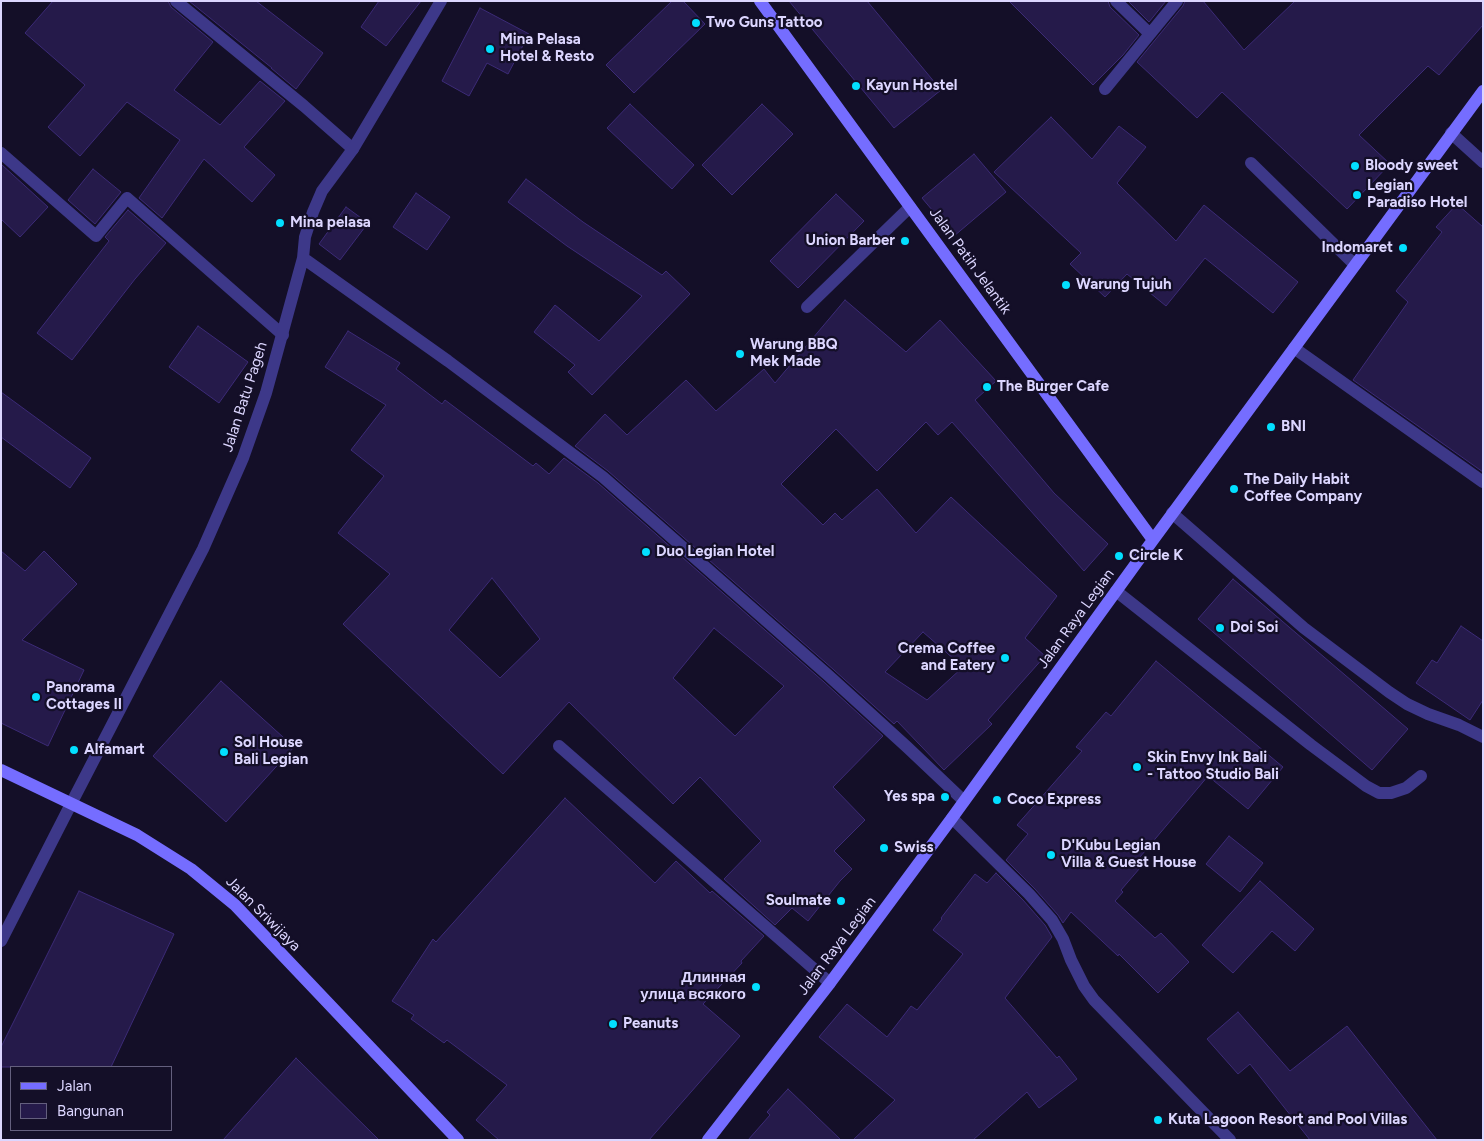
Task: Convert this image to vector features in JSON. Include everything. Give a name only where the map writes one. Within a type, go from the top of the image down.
[{"type":"main road","name":"Jalan Patih Jelantik","points":[[760,1],[1153,540]]},
{"type":"main road","name":"Jalan Raya Legian","points":[[708,1140],[830,983],[952,818],[1172,513],[1483,90]]},
{"type":"main road","name":"Jalan Sriwijaya","points":[[1,770],[137,835],[191,869],[235,905],[458,1140]]},
{"type":"street","points":[[176,1],[304,106],[353,149]]},
{"type":"street","name":"Jalan Batu Pageh","points":[[1,941],[203,549],[243,458],[266,394],[303,258],[305,237],[312,212],[322,191],[353,149],[441,1]]},
{"type":"street","points":[[1116,1],[1150,34]]},
{"type":"street","points":[[1105,90],[1177,1]]},
{"type":"street","points":[[1452,133],[1483,162]]},
{"type":"street","points":[[1,153],[96,236],[127,198],[282,335]]},
{"type":"street","points":[[1252,163],[1355,265]]},
{"type":"street","points":[[807,307],[910,207]]},
{"type":"street","points":[[303,258],[603,477],[829,676],[964,801]]},
{"type":"street","points":[[1294,348],[1483,482]]},
{"type":"street","points":[[1172,513],[1304,628],[1389,692],[1407,704],[1483,737]]},
{"type":"street","points":[[1116,591],[1366,786],[1379,793],[1391,793],[1406,788],[1421,776]]},
{"type":"street","points":[[559,746],[830,983]]},
{"type":"street","points":[[952,818],[1029,894],[1052,920],[1063,939],[1084,986],[1094,1000],[1230,1140]]},
{"type":"building","points":[[53,1],[168,1],[171,7],[213,42],[174,90],[220,125],[260,81],[285,101],[244,147],[275,175],[252,202],[204,159],[162,218],[139,198],[180,140],[127,102],[80,156],[48,127],[85,85],[25,33]]},
{"type":"building","points":[[189,1],[256,1],[323,53],[296,89]]},
{"type":"building","points":[[379,1],[421,1],[386,46],[361,27]]},
{"type":"building","points":[[672,1],[683,1],[705,24],[634,93],[606,65]]},
{"type":"building","points":[[789,1],[867,1],[941,90],[894,128]]},
{"type":"building","points":[[1009,1],[1108,1],[1110,7],[1139,35],[1123,55],[1093,85]]},
{"type":"building","points":[[1128,1],[1166,1],[1149,22]]},
{"type":"building","points":[[1185,1],[1203,1],[1244,50],[1295,1],[1483,1],[1483,25],[1439,75],[1428,66],[1359,135],[1390,164],[1347,209],[1222,92],[1197,118],[1137,62],[1183,6]]},
{"type":"building","name":"Mina Pelasa Hotel & Resto","points":[[480,8],[529,34],[508,74],[487,63],[469,96],[442,81]]},
{"type":"building","points":[[630,104],[694,165],[672,189],[607,128]]},
{"type":"building","points":[[762,104],[793,134],[732,195],[702,165]]},
{"type":"building","points":[[1051,117],[1092,159],[1119,126],[1146,147],[1117,183],[1176,241],[1204,205],[1298,282],[1273,313],[1205,258],[1166,306],[1127,274],[1105,297],[1070,264],[1081,253],[994,172]]},
{"type":"building","points":[[974,154],[1006,192],[954,236],[922,198]]},
{"type":"building","points":[[1,164],[48,207],[20,237],[1,219]]},
{"type":"building","points":[[93,169],[121,192],[95,224],[68,200]]},
{"type":"building","points":[[526,179],[583,222],[662,275],[666,271],[690,294],[592,395],[568,372],[575,365],[534,332],[555,305],[599,341],[642,296],[567,246],[508,202]]},
{"type":"building","points":[[416,193],[450,217],[427,250],[393,227]]},
{"type":"building","points":[[836,194],[864,221],[798,288],[770,261]]},
{"type":"building","points":[[1457,204],[1483,227],[1483,472],[1353,380],[1408,302],[1396,291],[1442,232],[1436,227]]},
{"type":"building","points":[[346,207],[368,223],[340,260],[319,244]]},
{"type":"building","points":[[128,210],[166,243],[135,279],[72,360],[37,333],[109,241],[105,237]]},
{"type":"building","points":[[845,300],[906,352],[940,320],[996,381],[975,400],[1054,493],[1108,544],[1084,571],[952,422],[938,435],[926,422],[877,471],[836,429],[781,484],[823,525],[835,513],[842,520],[877,489],[916,533],[951,497],[1057,596],[1025,638],[1045,656],[988,720],[992,724],[944,770],[897,721],[894,724],[608,471],[575,446],[605,414],[627,435],[686,380],[716,411],[764,369],[775,383]],"holes":[[[923,632],[963,667],[927,700],[885,672]]]},
{"type":"building","points":[[198,326],[248,362],[219,403],[169,367]]},
{"type":"building","points":[[348,331],[400,363],[396,369],[442,404],[445,400],[533,466],[536,463],[549,474],[564,458],[598,483],[883,736],[833,787],[865,820],[834,851],[852,869],[808,921],[792,908],[775,925],[724,879],[761,841],[700,777],[673,804],[569,702],[503,774],[343,624],[390,574],[338,533],[384,476],[351,450],[386,405],[325,367]],"holes":[[[492,578],[540,639],[500,678],[449,630]],[[714,628],[784,686],[735,736],[673,678]]]},
{"type":"building","points":[[1,392],[91,458],[70,488],[1,437]]},
{"type":"building","points":[[1,551],[25,571],[44,551],[77,584],[22,640],[84,670],[48,746],[1,723]]},
{"type":"building","points":[[1233,579],[1408,729],[1372,770],[1198,619]]},
{"type":"building","points":[[1461,626],[1483,641],[1483,700],[1470,720],[1416,683],[1432,660],[1437,663]]},
{"type":"building","points":[[1156,661],[1283,767],[1248,809],[1208,776],[1140,857],[1146,861],[1121,890],[1123,892],[1115,901],[1155,938],[1161,933],[1189,962],[1158,993],[1119,954],[1118,956],[1071,912],[1063,923],[1035,889],[1006,860],[1028,834],[1017,825],[1082,751],[1076,747],[1106,712],[1111,716]]},
{"type":"building","name":"Sol House Bali Legian","points":[[221,681],[294,747],[226,822],[153,756]]},
{"type":"building","points":[[565,798],[655,883],[676,861],[710,893],[712,891],[764,936],[741,961],[742,963],[703,1004],[740,1036],[649,1140],[499,1140],[476,1120],[507,1085],[447,1040],[444,1043],[411,1019],[414,1015],[392,1001],[433,939],[436,942]]},
{"type":"building","points":[[1229,836],[1263,863],[1240,892],[1206,864]]},
{"type":"building","points":[[996,873],[1045,925],[1052,937],[1005,998],[1057,1058],[1059,1056],[1077,1079],[1039,1108],[1027,1092],[973,1140],[853,1140],[895,1100],[819,1037],[847,1004],[887,1037],[911,1006],[917,1010],[963,954],[933,930],[975,874],[987,883]]},
{"type":"building","points":[[1260,881],[1314,929],[1295,951],[1272,931],[1233,973],[1202,945]]},
{"type":"building","points":[[79,891],[174,934],[111,1066],[1,1067],[1,1047]]},
{"type":"building","points":[[1238,1012],[1290,1071],[1347,1026],[1437,1140],[1310,1140],[1250,1064],[1238,1074],[1207,1039]]},
{"type":"building","points":[[296,1058],[379,1140],[223,1140]]},
{"type":"building","points":[[788,1089],[841,1140],[748,1140],[770,1115],[767,1112]]},
{"type":"place","name":"Two Guns Tattoo","points":[[696,23]]},
{"type":"place","name":"Mina Pelasa Hotel & Resto","points":[[490,49]]},
{"type":"place","name":"Kayun Hostel","points":[[856,86]]},
{"type":"place","name":"Bloody sweet","points":[[1355,166]]},
{"type":"place","name":"Legian Paradiso Hotel","points":[[1357,195]]},
{"type":"place","name":"Mina pelasa","points":[[280,223]]},
{"type":"place","name":"Union Barber","points":[[905,241]]},
{"type":"place","name":"Indomaret","points":[[1403,248]]},
{"type":"place","name":"Warung Tujuh","points":[[1066,285]]},
{"type":"place","name":"Warung BBQ Mek Made","points":[[740,354]]},
{"type":"place","name":"The Burger Cafe","points":[[987,387]]},
{"type":"place","name":"BNI","points":[[1271,427]]},
{"type":"place","name":"The Daily Habit Coffee Company","points":[[1234,489]]},
{"type":"place","name":"Duo Legian Hotel","points":[[646,552]]},
{"type":"place","name":"Circle K","points":[[1119,556]]},
{"type":"place","name":"Doi Soi","points":[[1220,628]]},
{"type":"place","name":"Crema Coffee and Eatery","points":[[1005,658]]},
{"type":"place","name":"Panorama Cottages II","points":[[36,697]]},
{"type":"place","name":"Alfamart","points":[[74,750]]},
{"type":"place","name":"Sol House Bali Legian","points":[[224,752]]},
{"type":"place","name":"Skin Envy Ink Bali - Tattoo Studio Bali","points":[[1137,767]]},
{"type":"place","name":"Yes spa","points":[[945,797]]},
{"type":"place","name":"Coco Express","points":[[997,800]]},
{"type":"place","name":"Swiss","points":[[884,848]]},
{"type":"place","name":"D'Kubu Legian Villa & Guest House","points":[[1051,855]]},
{"type":"place","name":"Soulmate","points":[[841,901]]},
{"type":"place","name":"Длинная улица всякого","points":[[756,987]]},
{"type":"place","name":"Peanuts","points":[[613,1024]]},
{"type":"place","name":"Kuta Lagoon Resort and Pool Villas","points":[[1158,1120]]}]
